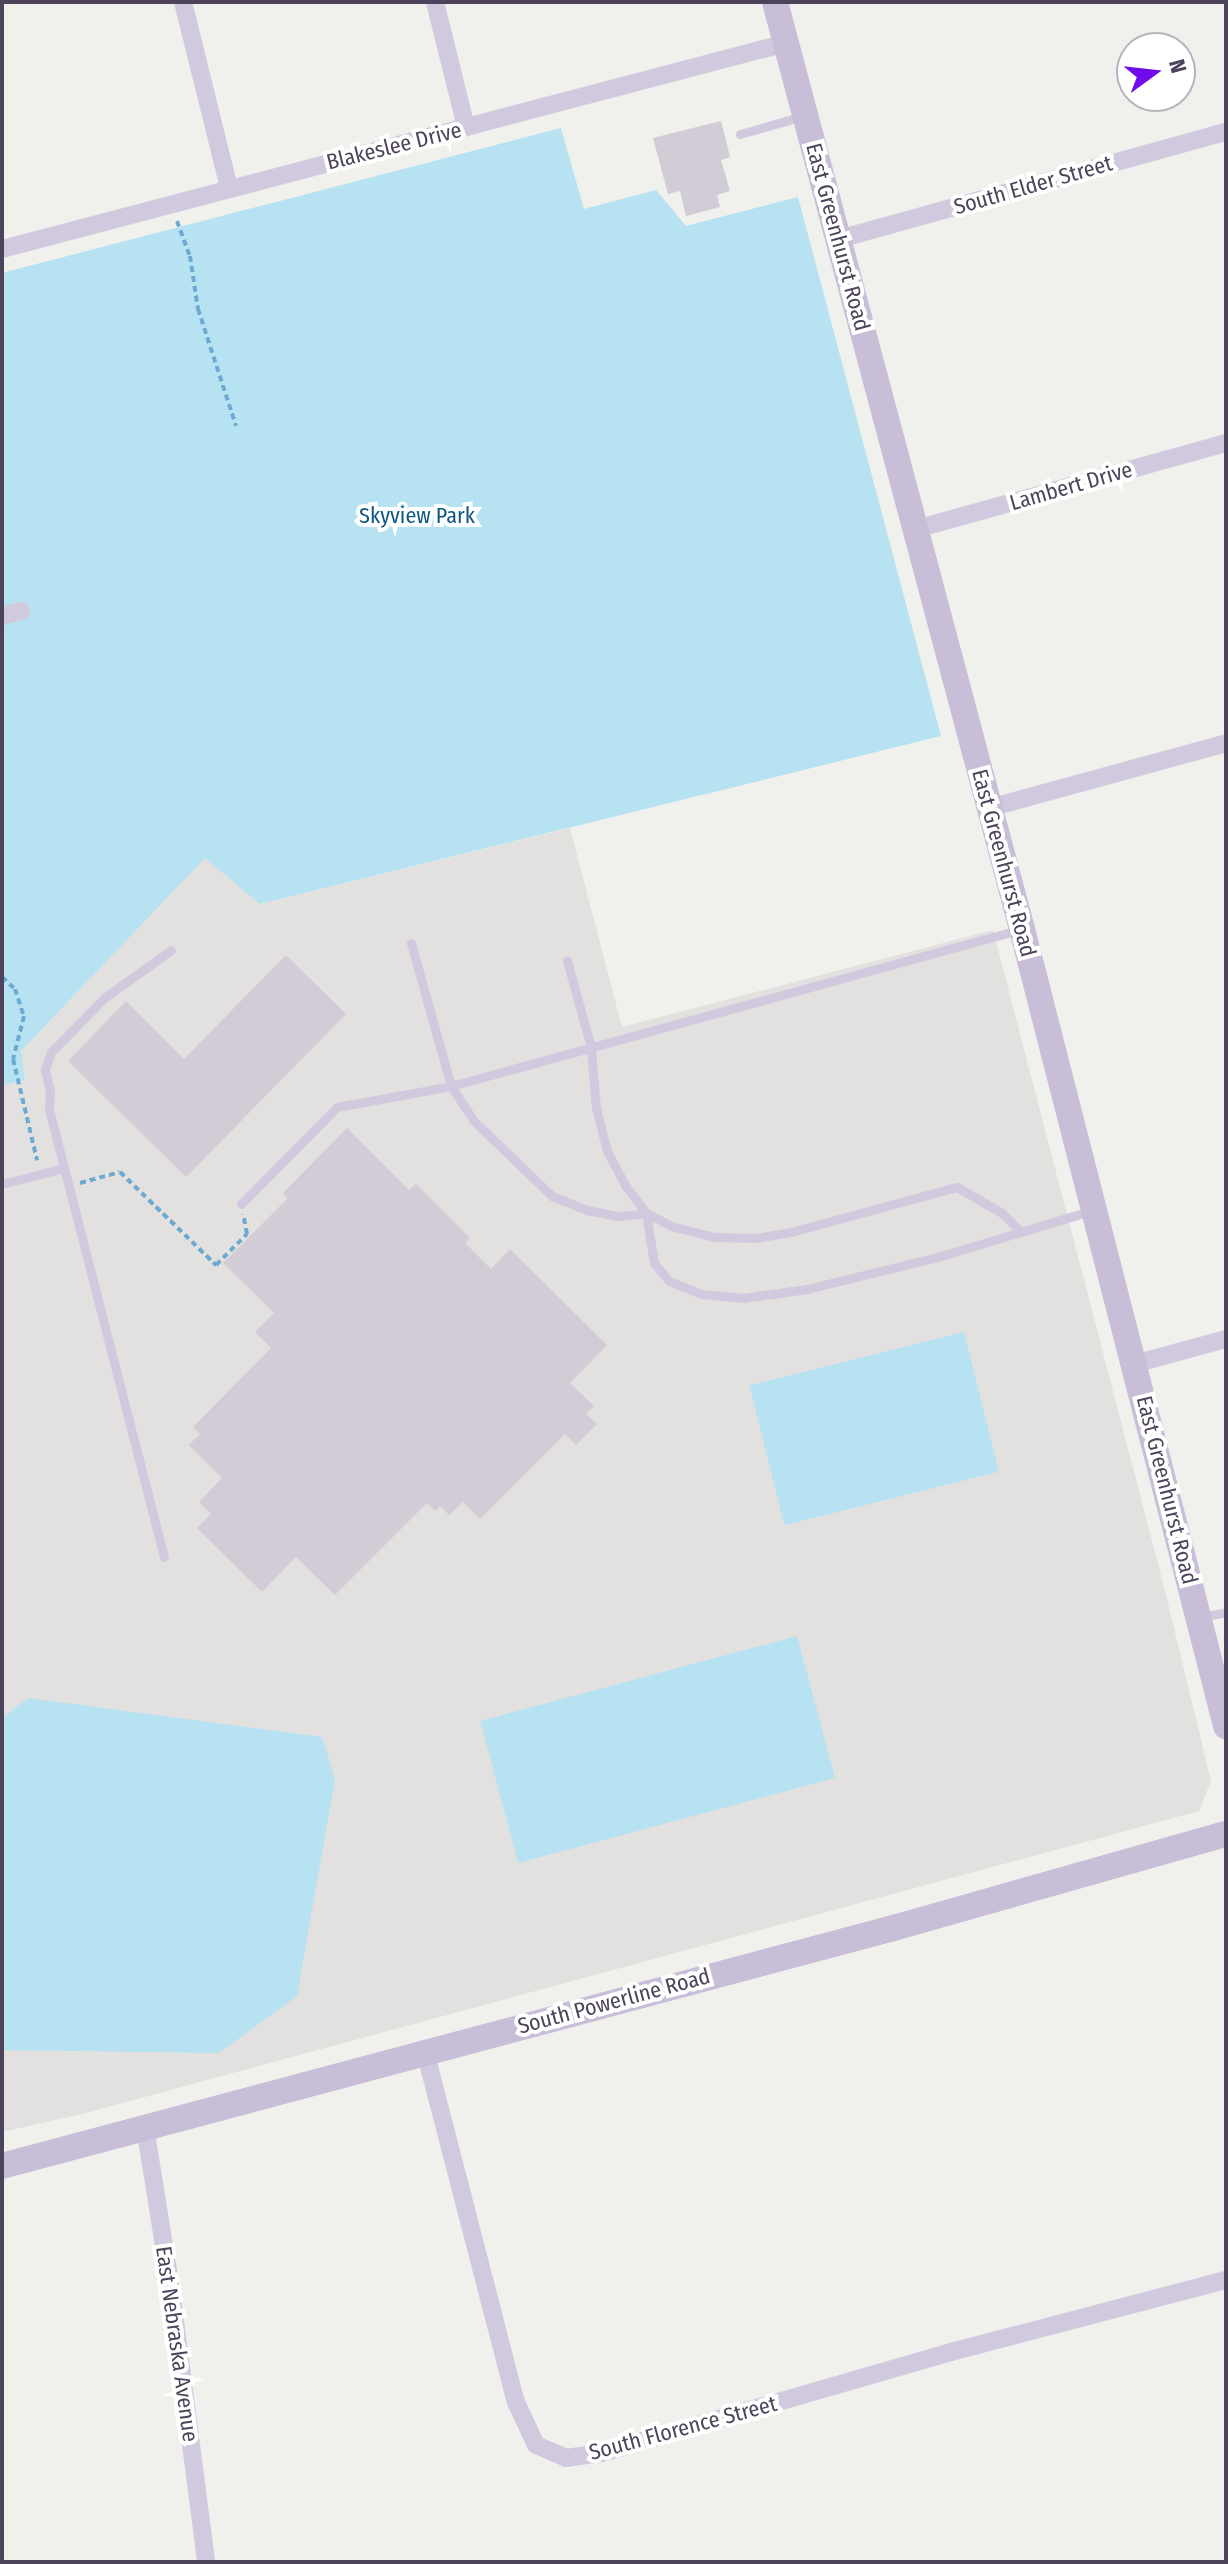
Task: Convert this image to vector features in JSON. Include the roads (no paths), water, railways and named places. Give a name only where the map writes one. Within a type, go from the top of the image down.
[{"type":"main road","name":"East Greenhurst Road","points":[[775,2],[1022,929],[1226,1726]]},
{"type":"main road","name":"South Powerline Road","points":[[2,2166],[897,1927],[1226,1834]]},
{"type":"street","points":[[183,2],[229,188]]},
{"type":"street","points":[[435,2],[466,127]]},
{"type":"street","name":"Blakeslee Drive","points":[[2,249],[786,43]]},
{"type":"street","name":"South Elder Street","points":[[839,239],[1226,132]]},
{"type":"street","name":"Lambert Drive","points":[[916,529],[1226,443]]},
{"type":"street","points":[[2,616],[21,611]]},
{"type":"street","points":[[989,808],[1226,743]]},
{"type":"street","points":[[1134,1364],[1226,1339]]},
{"type":"street","name":"South Florence Street","points":[[425,2051],[516,2402],[536,2445],[566,2458],[601,2453],[951,2352],[1226,2280]]},
{"type":"street","name":"East Nebraska Avenue","points":[[145,2127],[170,2283],[206,2562]]},
{"type":"lane","points":[[740,134],[806,115]]},
{"type":"lane","points":[[241,1204],[337,1107],[451,1086],[1022,929]]},
{"type":"lane","points":[[411,943],[451,1086],[474,1121],[552,1196],[619,1216],[646,1213]]},
{"type":"lane","points":[[164,1557],[49,1108],[46,1061],[104,998],[171,950]]},
{"type":"lane","points":[[567,960],[591,1048],[596,1108],[607,1151],[625,1185],[646,1213],[671,1226],[714,1237],[756,1238],[791,1232],[957,1187],[1002,1213],[1021,1232]]},
{"type":"lane","points":[[2,1184],[64,1168]]},
{"type":"lane","points":[[646,1213],[654,1263],[669,1281],[702,1294],[743,1298],[807,1289],[1021,1232],[1094,1209]]},
{"type":"lane","points":[[1199,1617],[1226,1612]]},
{"type":"park label","name":"Skyview Park","points":[[417,516]]}]
